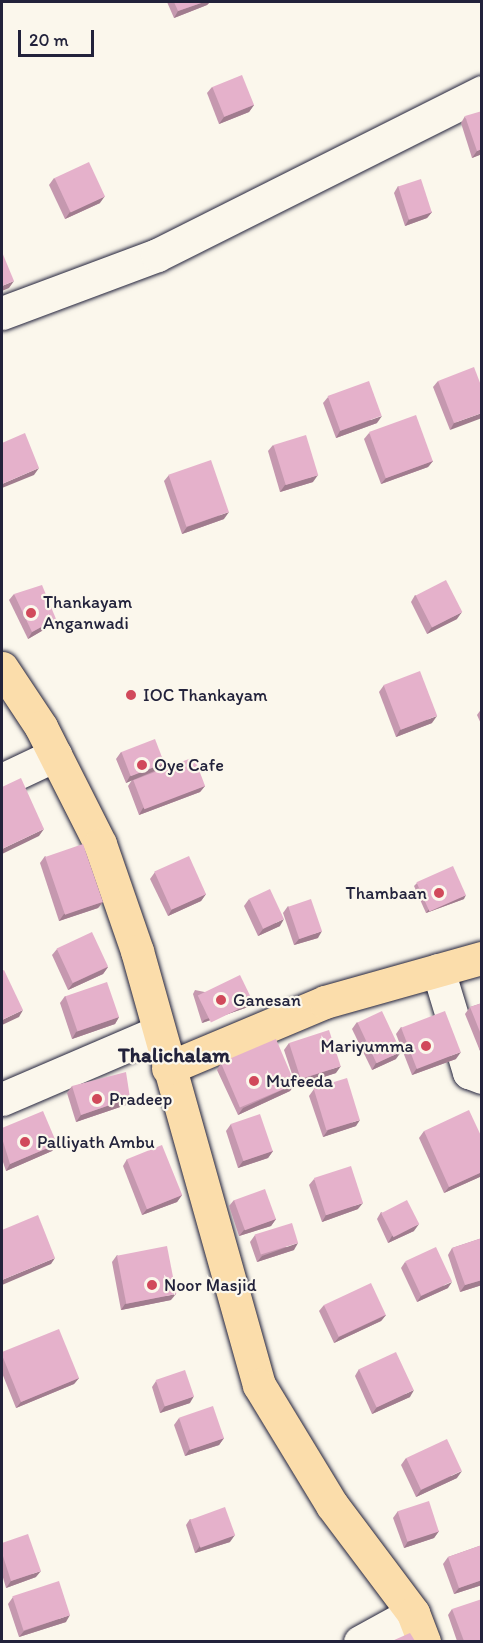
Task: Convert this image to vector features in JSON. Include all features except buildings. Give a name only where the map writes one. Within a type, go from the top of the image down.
[{"type":"main road","points":[[2,668],[55,755],[100,844],[158,1032],[259,1385],[333,1505],[418,1627]]},
{"type":"main road","points":[[168,1068],[326,1002],[482,957]]},
{"type":"street","points":[[2,313],[157,255],[482,93]]},
{"type":"street","points":[[2,780],[55,755]]},
{"type":"street","points":[[438,970],[469,1072],[482,1077]]},
{"type":"street","points":[[2,1099],[158,1032]]},
{"type":"street","points":[[360,1641],[418,1627]]},
{"type":"place","name":"Thankayam Anganwadi","points":[[31,613]]},
{"type":"place","name":"IOC Thankayam","points":[[131,695]]},
{"type":"place","name":"Oye Cafe","points":[[142,765]]},
{"type":"place","name":"Thambaan","points":[[439,893]]},
{"type":"place","name":"Ganesan","points":[[221,1000]]},
{"type":"place","name":"Mariyumma","points":[[426,1046]]},
{"type":"place","name":"Mufeeda","points":[[254,1081]]},
{"type":"place","name":"Pradeep","points":[[97,1099]]},
{"type":"place","name":"Palliyath Ambu","points":[[25,1142]]},
{"type":"place","name":"Noor Masjid","points":[[152,1285]]},
{"type":"district","name":"Thalichalam","points":[[174,1055]]}]
